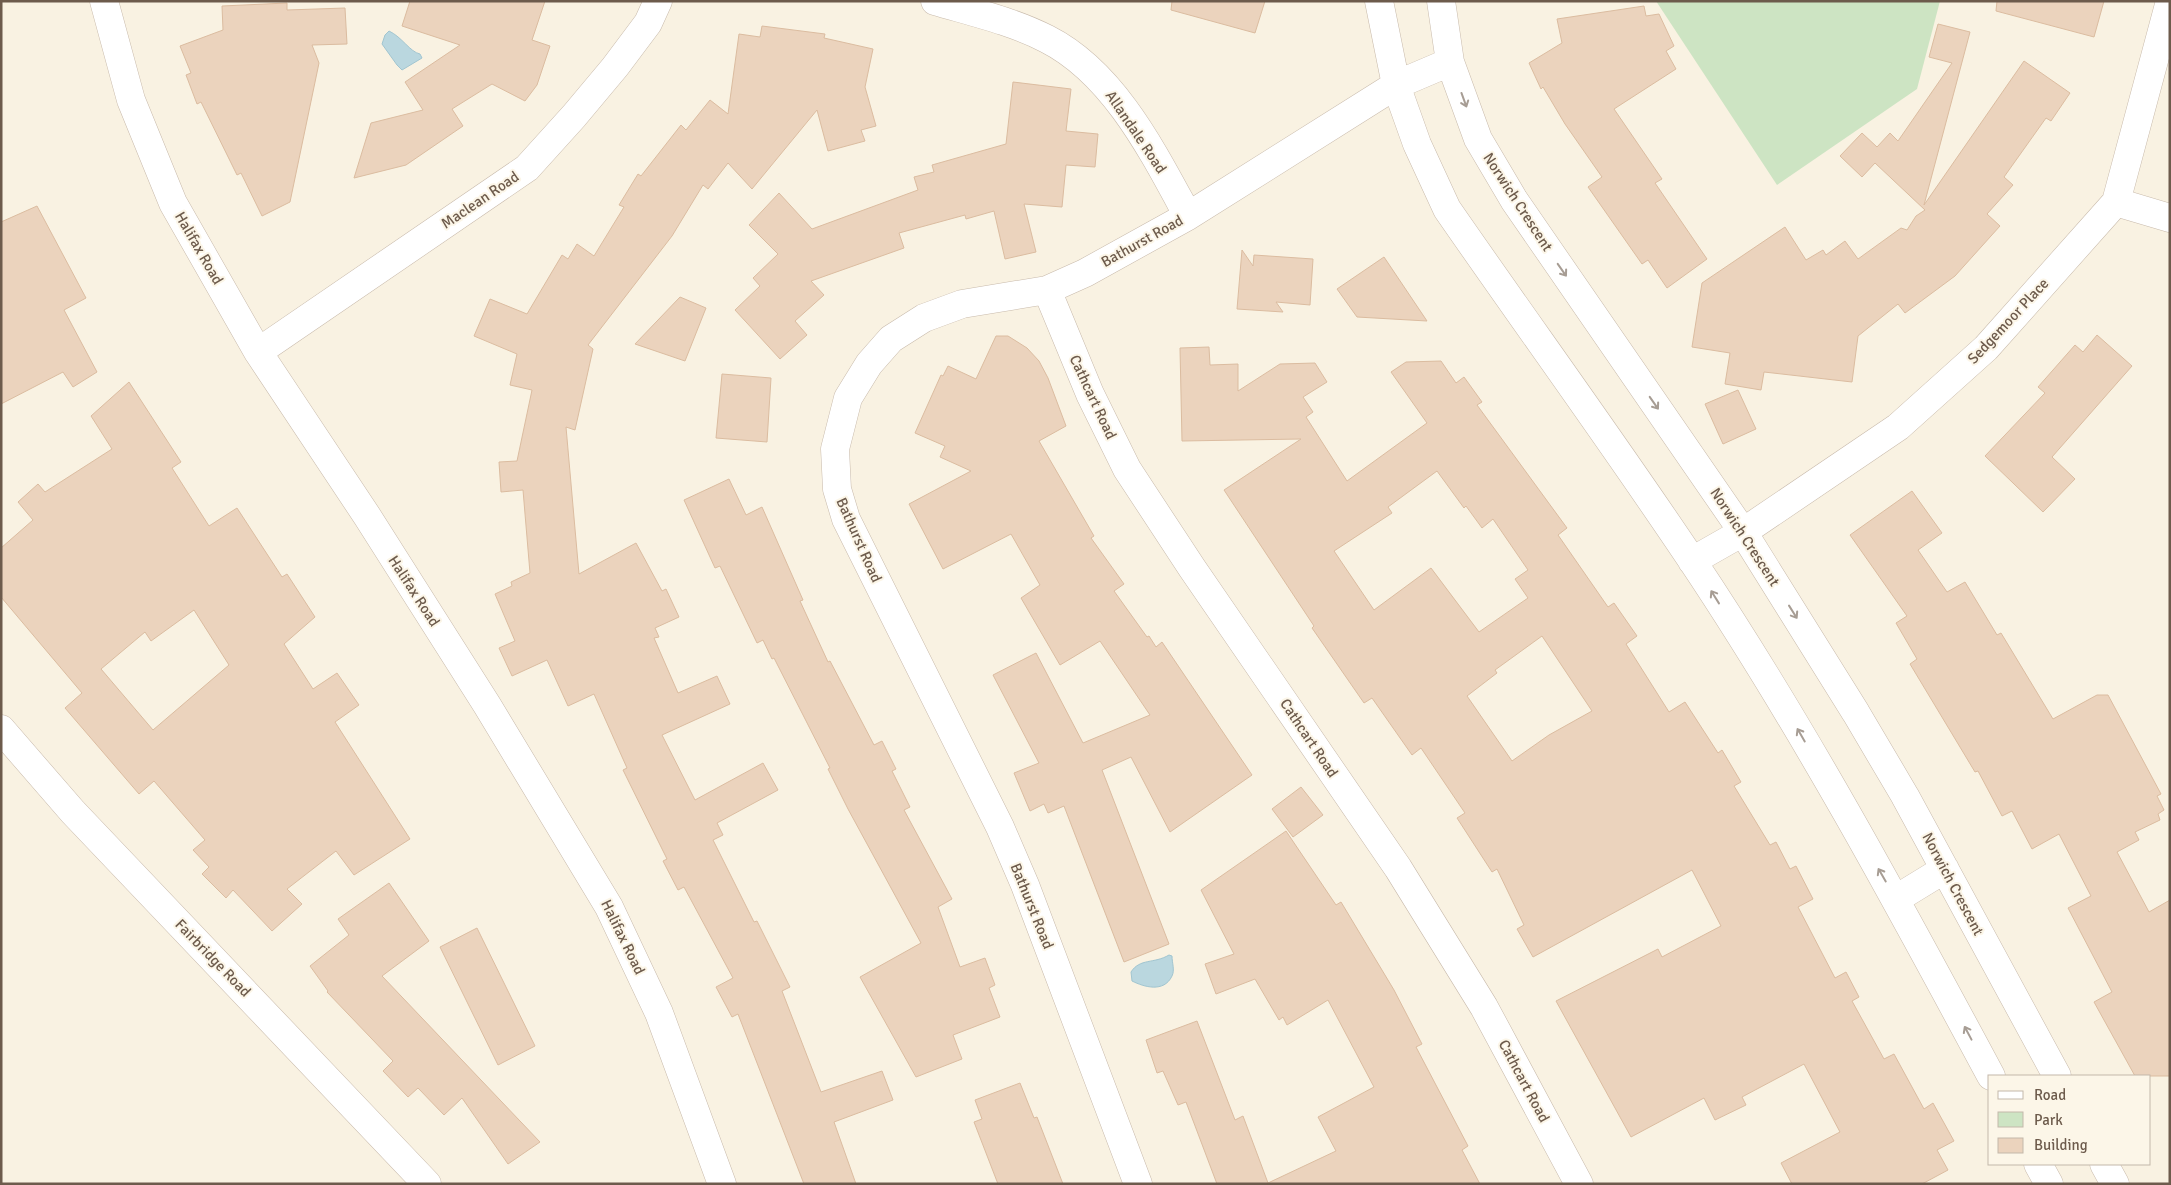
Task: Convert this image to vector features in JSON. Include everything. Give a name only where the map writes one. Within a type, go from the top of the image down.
[{"type":"street","name":"Halifax Road","points":[[104,1],[131,100],[173,203],[258,352],[357,501],[488,705],[609,907],[659,1013],[722,1184]]},
{"type":"street","name":"Maclean Road","points":[[258,352],[527,168],[615,67],[648,23],[658,1]]},
{"type":"street","name":"Allandale Road","points":[[935,1],[987,8],[1048,39],[1080,62],[1111,91],[1151,148],[1188,216]]},
{"type":"street","points":[[1379,1],[1396,85],[1417,144],[1446,209],[1692,560],[1795,725],[1896,899],[1990,1075]]},
{"type":"street","name":"Norwich Crescent","points":[[1441,1],[1450,62],[1478,139],[1514,200],[1743,532],[1861,722],[1905,796],[2055,1075]]},
{"type":"street","name":"Sedgemoor Place","points":[[1692,560],[1743,532],[1898,427],[1986,348],[2116,202],[2170,1]]},
{"type":"street","name":"Bathurst Road","points":[[1138,1184],[1025,885],[995,819],[846,519],[836,489],[835,449],[848,398],[869,364],[891,339],[924,318],[962,304],[1046,290],[1084,273],[1188,216],[1396,85],[1450,62]]},
{"type":"street","points":[[2116,202],[2170,218]]},
{"type":"street","name":"Cathcart Road","points":[[1046,290],[1090,394],[1127,468],[1198,576],[1398,868],[1484,1007],[1579,1184]]},
{"type":"street","name":"Fairbridge Road","points":[[1,729],[73,812],[428,1184]]},
{"type":"street","points":[[1896,899],[1945,869]]},
{"type":"street","points":[[2039,1165],[2049,1184]]},
{"type":"street","points":[[2105,1165],[2115,1184]]},
{"type":"green space","points":[[1656,1],[1940,1],[1917,89],[1777,185]]},
{"type":"water","points":[[389,31],[416,53],[420,54],[422,58],[402,70],[382,44],[385,35]]},
{"type":"water","points":[[1169,955],[1172,956],[1173,971],[1172,976],[1164,985],[1148,987],[1132,981],[1131,972],[1139,965]]},
{"type":"building","points":[[410,1],[545,1],[532,40],[550,46],[537,85],[525,101],[492,84],[452,109],[463,126],[406,165],[354,178],[371,123],[423,110],[405,82],[460,45],[402,26]]},
{"type":"building","points":[[1172,1],[1265,1],[1255,33],[1171,10]]},
{"type":"building","points":[[1997,1],[2104,1],[2094,37],[1996,11]]},
{"type":"building","points":[[287,3],[287,10],[345,8],[347,44],[312,45],[319,63],[290,202],[262,216],[241,173],[237,175],[201,102],[197,104],[186,75],[191,73],[180,46],[223,30],[222,6]]},
{"type":"building","points":[[1644,6],[1646,16],[1659,14],[1674,46],[1666,51],[1676,69],[1614,109],[1662,179],[1655,183],[1707,259],[1667,288],[1648,260],[1642,264],[1588,187],[1602,177],[1565,124],[1543,87],[1541,89],[1529,63],[1562,43],[1557,19]]},
{"type":"building","points":[[1938,24],[1970,32],[1924,205],[2024,61],[2070,93],[2051,121],[2046,118],[2004,177],[2013,185],[1987,214],[2000,226],[1955,276],[1905,313],[1898,304],[1858,336],[1852,382],[1764,372],[1761,390],[1725,384],[1730,353],[1692,347],[1702,283],[1785,227],[1806,260],[1823,250],[1826,255],[1845,241],[1858,259],[1901,228],[1907,230],[1916,216],[1925,210],[1875,163],[1862,177],[1840,156],[1862,133],[1877,147],[1890,133],[1898,141],[1952,63],[1929,57]]},
{"type":"building","points":[[762,26],[825,34],[824,38],[873,49],[865,87],[876,126],[861,130],[865,141],[828,151],[817,110],[752,189],[728,163],[708,189],[703,185],[672,236],[588,345],[593,349],[575,430],[566,427],[579,574],[636,543],[662,591],[666,589],[679,617],[655,628],[659,637],[654,638],[678,693],[717,676],[730,704],[662,735],[695,800],[763,763],[778,790],[717,823],[723,835],[713,840],[754,922],[757,921],[790,987],[782,991],[821,1092],[882,1071],[893,1100],[834,1122],[856,1184],[804,1184],[738,1014],[732,1017],[716,987],[733,978],[684,887],[678,890],[663,861],[667,859],[623,770],[627,768],[594,694],[568,706],[547,660],[512,676],[499,648],[515,641],[495,594],[512,586],[511,582],[530,573],[523,490],[501,492],[499,462],[517,461],[532,390],[510,385],[517,354],[474,336],[490,299],[527,314],[562,255],[568,259],[577,244],[594,256],[624,207],[619,205],[638,174],[641,176],[681,125],[686,130],[710,100],[728,114],[739,34],[760,37]]},
{"type":"building","points":[[1013,82],[1071,89],[1066,131],[1098,134],[1095,167],[1066,165],[1062,207],[1024,204],[1036,252],[1005,259],[994,211],[966,219],[965,215],[899,233],[904,248],[811,281],[824,295],[795,321],[807,335],[780,359],[735,310],[760,286],[753,278],[778,254],[749,225],[779,193],[812,229],[918,190],[914,177],[934,172],[932,165],[1006,144]]},
{"type":"building","points":[[37,206],[86,298],[64,310],[97,372],[73,387],[63,372],[1,404],[1,222]]},
{"type":"building","points":[[1242,250],[1253,266],[1254,255],[1313,259],[1310,305],[1276,302],[1283,312],[1237,309]]},
{"type":"building","points":[[1384,257],[1427,321],[1357,317],[1337,289]]},
{"type":"building","points":[[680,297],[706,308],[685,361],[635,344]]},
{"type":"building","points":[[2097,335],[2132,366],[2052,457],[2075,479],[2043,512],[1985,456],[2045,393],[2038,387],[2075,345],[2083,352]]},
{"type":"building","points":[[996,336],[1008,336],[1027,348],[1039,361],[1048,378],[1066,426],[1039,441],[1094,536],[1091,538],[1124,584],[1114,591],[1156,647],[1162,642],[1252,775],[1170,832],[1131,757],[1102,770],[1169,944],[1124,962],[1064,806],[1048,813],[1044,804],[1030,811],[1014,773],[1039,763],[993,675],[1036,653],[1083,743],[1150,715],[1100,641],[1060,665],[1021,598],[1040,585],[1011,534],[943,569],[909,504],[971,471],[940,457],[945,446],[915,433],[941,375],[943,376],[948,366],[976,379]]},
{"type":"building","points":[[1209,347],[1210,365],[1238,364],[1238,391],[1280,364],[1315,363],[1327,382],[1303,397],[1313,412],[1306,417],[1347,481],[1427,423],[1391,372],[1406,362],[1441,361],[1456,383],[1464,377],[1482,402],[1477,405],[1567,528],[1558,535],[1608,607],[1614,603],[1637,636],[1626,644],[1669,712],[1685,702],[1718,753],[1722,750],[1741,782],[1734,786],[1770,845],[1776,842],[1790,869],[1796,866],[1813,899],[1798,907],[1835,978],[1846,972],[1859,997],[1852,1001],[1884,1059],[1894,1054],[1924,1109],[1933,1103],[1954,1141],[1937,1150],[1948,1170],[1922,1184],[1792,1184],[1781,1163],[1840,1132],[1804,1064],[1742,1097],[1746,1105],[1715,1120],[1704,1098],[1631,1137],[1556,1001],[1658,949],[1662,957],[1721,926],[1692,870],[1533,957],[1517,929],[1524,925],[1497,869],[1492,872],[1457,818],[1465,813],[1421,748],[1412,755],[1372,698],[1364,703],[1312,628],[1314,626],[1224,490],[1301,439],[1182,441],[1180,348]],"holes":[[[1437,471],[1464,508],[1466,506],[1482,528],[1493,519],[1528,570],[1515,579],[1528,598],[1479,632],[1431,568],[1374,610],[1334,551],[1392,513],[1388,507]],[[1542,636],[1592,711],[1549,735],[1512,761],[1467,696],[1497,673],[1495,670]]]},
{"type":"building","points":[[722,374],[771,378],[767,442],[716,438]]},
{"type":"building","points":[[129,382],[181,462],[172,468],[209,526],[237,508],[282,577],[287,574],[315,617],[284,644],[313,689],[337,673],[359,705],[335,722],[410,839],[354,875],[336,851],[287,889],[302,904],[272,931],[233,890],[226,898],[202,874],[209,867],[193,850],[205,840],[154,781],[139,794],[65,708],[82,693],[1,597],[1,548],[33,520],[18,502],[38,484],[45,492],[112,449],[91,416]],"holes":[[[194,610],[229,665],[153,730],[101,669],[145,632],[151,641]]]},
{"type":"building","points":[[1738,390],[1756,429],[1723,444],[1705,404]]},
{"type":"building","points":[[729,479],[746,515],[762,507],[803,600],[800,601],[828,662],[830,661],[874,745],[882,741],[896,769],[892,771],[910,807],[904,810],[952,899],[938,907],[960,967],[985,958],[995,985],[989,988],[1000,1017],[953,1035],[962,1059],[916,1077],[860,977],[921,943],[848,809],[828,769],[830,768],[774,658],[772,659],[763,640],[757,643],[720,566],[715,568],[684,500]]},
{"type":"building","points":[[1912,491],[1942,533],[1918,550],[1947,592],[1965,582],[1997,635],[2001,633],[2053,719],[2097,695],[2108,695],[2161,794],[2157,796],[2164,810],[2158,814],[2160,820],[2135,832],[2139,840],[2117,852],[2149,912],[2170,900],[2170,1076],[2134,1075],[2094,1002],[2112,992],[2068,908],[2091,896],[2059,834],[2032,849],[2012,811],[2002,816],[1978,771],[1975,772],[1910,664],[1917,659],[1896,623],[1907,616],[1850,535]]},
{"type":"building","points":[[1301,787],[1323,815],[1293,837],[1272,809]]},
{"type":"building","points":[[1286,831],[1336,905],[1341,902],[1394,990],[1422,1044],[1416,1047],[1468,1146],[1462,1150],[1480,1184],[1217,1184],[1186,1102],[1178,1105],[1163,1071],[1157,1073],[1146,1040],[1197,1021],[1235,1120],[1243,1116],[1268,1183],[1336,1151],[1318,1117],[1374,1087],[1328,1000],[1287,1025],[1283,1017],[1279,1020],[1255,979],[1216,994],[1205,964],[1234,954],[1201,890]]},
{"type":"building","points":[[389,883],[429,941],[382,976],[540,1142],[508,1164],[462,1098],[444,1115],[418,1088],[408,1097],[383,1071],[393,1061],[327,992],[310,966],[349,935],[338,919]]},
{"type":"building","points":[[477,928],[535,1046],[498,1065],[440,947]]},
{"type":"building","points":[[1020,1083],[1034,1118],[1037,1117],[1063,1184],[998,1184],[974,1122],[982,1119],[975,1100]]}]
